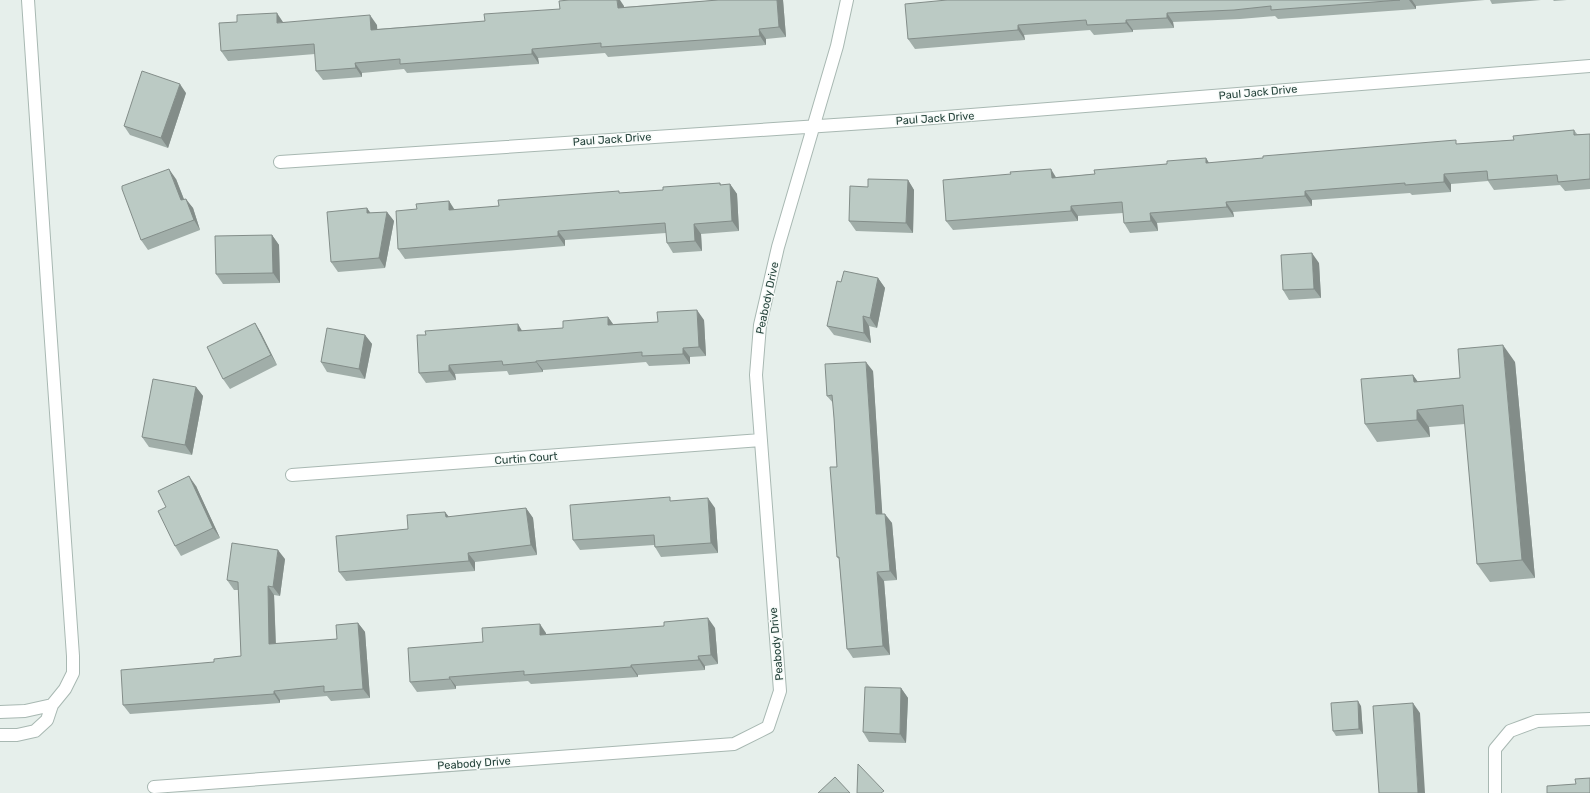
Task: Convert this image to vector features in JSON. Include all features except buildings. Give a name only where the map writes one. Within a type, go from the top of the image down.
[{"type":"street","points":[[0,736],[17,735],[35,731],[47,720],[52,705],[65,688],[73,673],[60,456],[38,160],[28,0]]},
{"type":"street","name":"Peabody Drive","points":[[154,787],[734,744],[768,727],[780,691],[756,375],[760,325],[778,248],[837,46],[847,0]]},
{"type":"street","name":"Paul Jack Drive","points":[[280,162],[903,121],[1590,66]]},
{"type":"street","name":"Curtin Court","points":[[292,475],[761,440]]},
{"type":"street","points":[[0,712],[24,711],[52,705]]},
{"type":"street","points":[[1495,793],[1495,749],[1510,732],[1537,721],[1590,719]]}]
